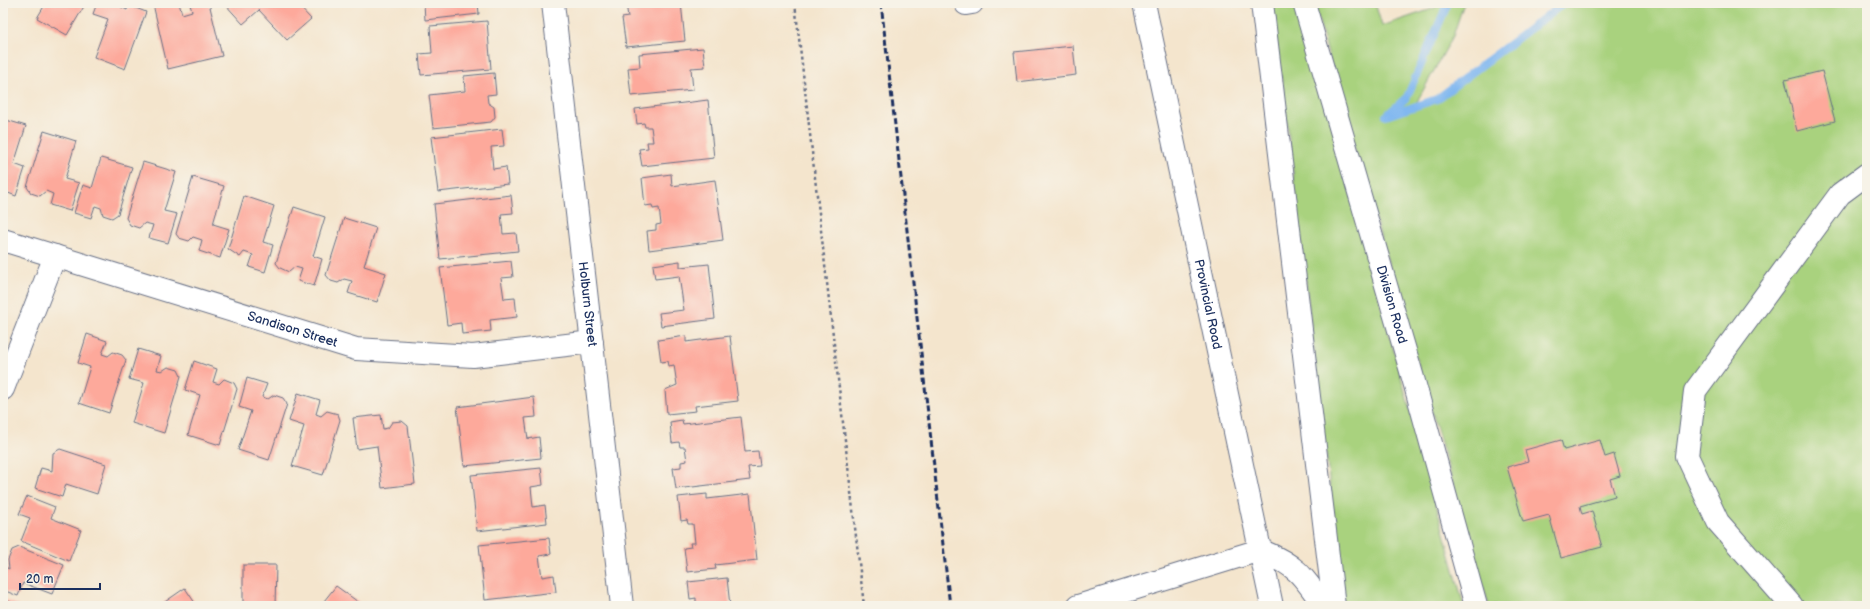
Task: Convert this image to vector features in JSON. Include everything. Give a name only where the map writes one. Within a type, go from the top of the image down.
[{"type":"main road","name":"Holburn Street","points":[[553,3],[622,606]]},
{"type":"main road","name":"Provincial Road","points":[[1144,3],[1272,606]]},
{"type":"main road","points":[[1262,3],[1334,606]]},
{"type":"main road","name":"Division Road","points":[[1304,3],[1413,378],[1476,606]]},
{"type":"main road","points":[[1792,606],[1718,522],[1687,456],[1695,391],[1840,194],[1867,174]]},
{"type":"main road","name":"Sandison Street","points":[[3,240],[356,349],[473,356],[592,342]]},
{"type":"main road","points":[[3,389],[55,256]]},
{"type":"main road","points":[[1078,606],[1260,550],[1276,557],[1296,569],[1309,583],[1324,606]]},
{"type":"path","points":[[795,3],[864,606]]},
{"type":"green space","points":[[1271,3],[1298,3],[1464,606],[1344,606],[1284,95]]},
{"type":"green space","points":[[1314,3],[1375,3],[1382,26],[1435,8],[1437,3],[1464,3],[1453,36],[1414,107],[1437,99],[1564,3],[1867,3],[1867,606],[1489,606],[1348,126]]},
{"type":"building","points":[[46,3],[86,3],[67,35],[37,18]]},
{"type":"building","points":[[97,3],[122,3],[121,7],[127,10],[128,5],[146,12],[125,69],[94,57],[108,19],[93,14]]},
{"type":"building","points":[[179,3],[182,14],[192,11],[190,5],[209,3],[222,56],[168,69],[153,4]]},
{"type":"building","points":[[224,3],[296,3],[311,19],[287,40],[259,10],[243,24]]},
{"type":"building","points":[[424,3],[478,3],[479,14],[425,20]]},
{"type":"building","points":[[626,3],[681,3],[685,41],[626,47],[622,18],[628,17]]},
{"type":"building","points":[[487,21],[491,69],[421,75],[419,54],[432,53],[430,26]]},
{"type":"building","points":[[1073,46],[1076,75],[1017,82],[1014,52]]},
{"type":"building","points":[[703,48],[705,67],[691,68],[693,90],[631,96],[628,68],[640,67],[639,54]]},
{"type":"building","points":[[1822,71],[1835,121],[1797,131],[1785,80]]},
{"type":"building","points":[[494,73],[496,94],[487,95],[488,103],[494,107],[495,117],[491,122],[433,128],[429,95],[465,91],[464,76]]},
{"type":"building","points":[[708,100],[714,158],[642,166],[639,149],[648,148],[647,142],[653,142],[651,127],[645,127],[644,123],[637,124],[635,109]]},
{"type":"building","points":[[3,119],[26,126],[14,164],[25,168],[16,196],[3,191]]},
{"type":"building","points":[[502,129],[504,146],[491,147],[493,169],[506,167],[508,184],[438,192],[431,137]]},
{"type":"building","points":[[44,131],[76,141],[65,179],[79,183],[70,211],[50,205],[53,194],[46,191],[40,196],[31,193],[27,187]]},
{"type":"building","points":[[101,158],[132,167],[118,214],[112,218],[103,215],[101,208],[95,206],[91,218],[74,213],[83,185],[92,188]]},
{"type":"building","points":[[143,162],[176,172],[164,211],[177,214],[168,243],[149,238],[153,225],[145,223],[139,228],[130,225],[126,218]]},
{"type":"building","points":[[671,174],[672,186],[715,180],[723,240],[649,250],[647,231],[656,230],[656,225],[661,224],[659,208],[653,209],[652,205],[645,206],[642,178]]},
{"type":"building","points":[[193,177],[224,186],[213,224],[229,229],[220,258],[199,251],[202,240],[193,237],[189,241],[179,238],[176,234]]},
{"type":"building","points":[[511,195],[513,213],[501,214],[503,234],[516,233],[518,251],[440,259],[434,204]]},
{"type":"building","points":[[244,196],[274,206],[263,242],[273,245],[265,272],[249,267],[253,255],[244,252],[240,257],[228,249]]},
{"type":"building","points":[[294,207],[325,217],[313,256],[322,259],[314,286],[298,281],[302,269],[295,267],[289,272],[280,268],[276,263]]},
{"type":"building","points":[[344,218],[376,228],[364,266],[386,273],[377,302],[348,293],[352,281],[344,279],[338,283],[331,281],[326,275]]},
{"type":"building","points":[[511,261],[513,277],[501,278],[504,299],[515,298],[517,317],[490,320],[491,331],[462,334],[461,323],[447,325],[440,268]]},
{"type":"building","points":[[680,261],[680,267],[709,264],[715,319],[661,326],[659,313],[684,310],[679,276],[655,279],[653,265]]},
{"type":"building","points":[[87,334],[107,341],[102,354],[108,356],[113,352],[122,355],[126,360],[109,413],[79,403],[90,367],[78,363]]},
{"type":"building","points":[[686,336],[686,342],[730,336],[738,401],[695,406],[696,411],[667,414],[665,390],[677,385],[674,365],[669,366],[668,361],[661,362],[658,340]]},
{"type":"building","points":[[138,349],[161,356],[157,370],[162,371],[168,367],[178,370],[181,376],[164,433],[132,423],[144,383],[129,379]]},
{"type":"building","points":[[194,361],[217,369],[213,382],[219,384],[224,379],[234,383],[237,389],[220,445],[188,435],[200,395],[185,390]]},
{"type":"building","points":[[247,378],[267,384],[262,397],[268,399],[274,395],[283,398],[287,404],[269,460],[238,450],[251,411],[239,407]]},
{"type":"building","points":[[298,393],[320,400],[316,414],[321,416],[327,411],[338,414],[340,420],[323,475],[292,466],[304,426],[289,421]]},
{"type":"building","points":[[534,397],[536,417],[525,418],[528,439],[539,437],[541,458],[464,466],[457,407]]},
{"type":"building","points":[[381,415],[383,429],[388,428],[392,422],[402,421],[408,426],[415,484],[382,488],[377,446],[357,449],[353,418]]},
{"type":"building","points":[[741,417],[745,452],[758,451],[760,466],[748,467],[750,480],[676,489],[673,468],[681,467],[681,462],[687,461],[685,447],[680,447],[679,442],[672,443],[670,422],[682,420],[683,424]]},
{"type":"building","points":[[1561,440],[1564,450],[1600,440],[1605,457],[1614,454],[1620,476],[1610,479],[1615,496],[1580,506],[1582,514],[1592,511],[1602,547],[1561,558],[1549,515],[1523,522],[1507,467],[1528,461],[1525,450]]},
{"type":"building","points":[[60,449],[106,464],[97,494],[66,484],[62,497],[35,488],[41,468],[52,471],[53,453]]},
{"type":"building","points":[[541,468],[543,485],[531,487],[533,507],[545,505],[547,523],[477,531],[471,475]]},
{"type":"building","points":[[707,494],[707,499],[750,494],[757,560],[715,565],[716,569],[687,572],[684,548],[691,547],[690,543],[695,543],[693,524],[688,524],[687,520],[681,521],[678,497]]},
{"type":"building","points":[[27,496],[55,507],[51,518],[81,530],[69,561],[21,541],[30,518],[19,514]]},
{"type":"building","points":[[549,538],[551,554],[539,556],[542,577],[554,575],[556,592],[485,600],[479,545]]},
{"type":"building","points":[[19,547],[64,565],[52,594],[23,583],[18,596],[3,590],[3,566],[9,569],[8,560],[12,550]]},
{"type":"building","points":[[243,565],[276,565],[275,606],[243,606]]},
{"type":"building","points":[[727,578],[730,606],[696,606],[696,598],[690,599],[688,582]]},
{"type":"building","points":[[336,586],[361,604],[359,606],[320,606]]},
{"type":"building","points":[[185,588],[197,606],[159,606]]},
{"type":"building","points":[[3,599],[20,606],[3,606]]},
{"type":"waterway","points":[[1388,114],[1407,97],[1448,3]]},
{"type":"waterway","points":[[1386,116],[1437,99],[1564,3]]},
{"type":"railway","points":[[881,3],[950,606]]}]
